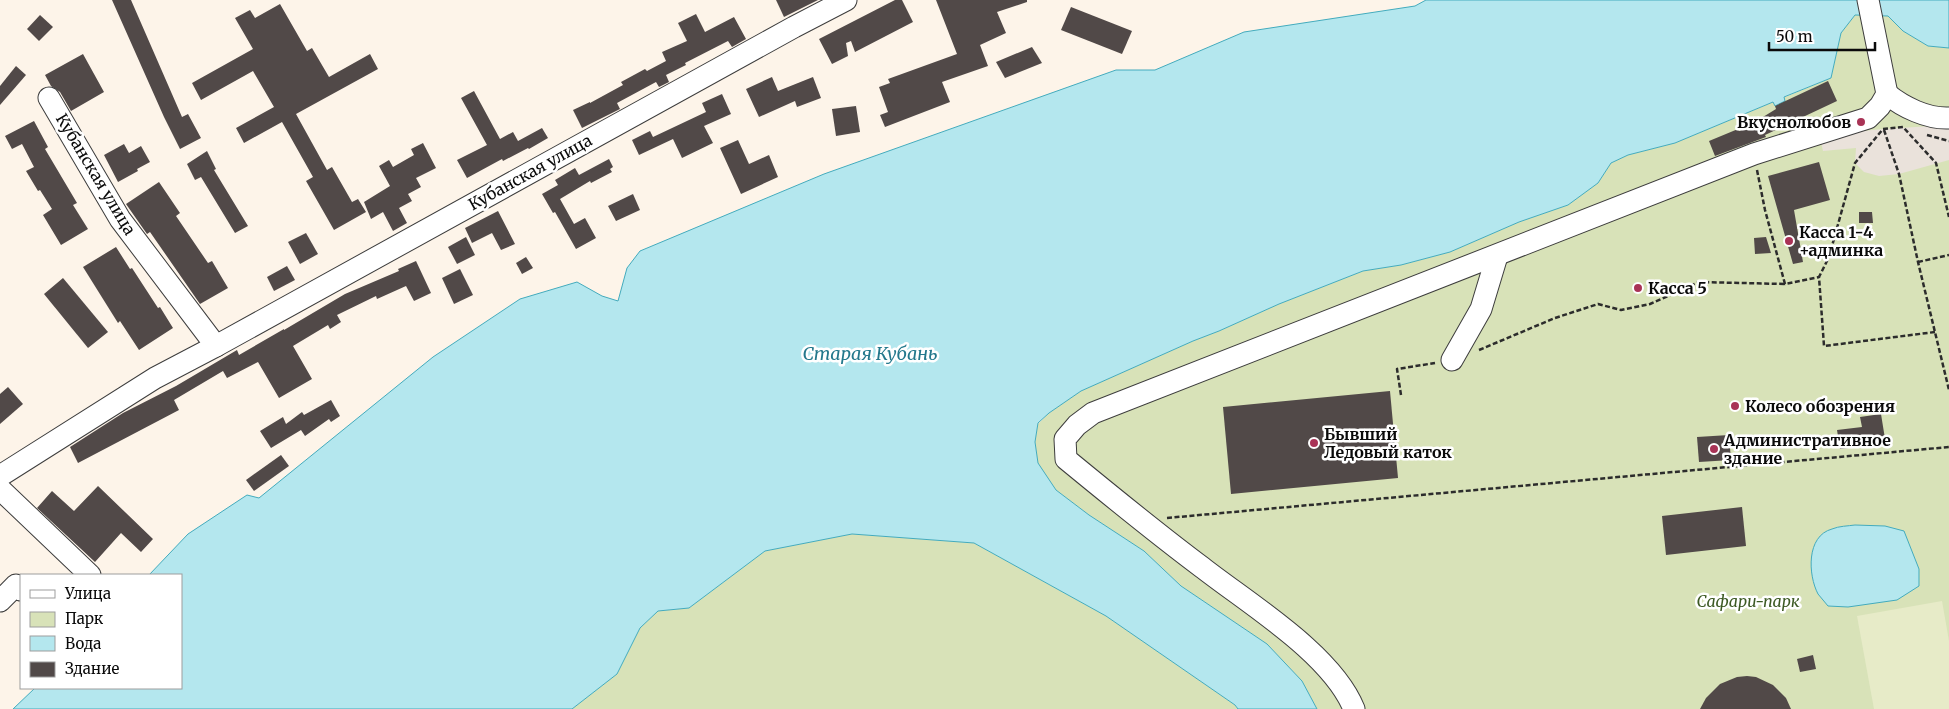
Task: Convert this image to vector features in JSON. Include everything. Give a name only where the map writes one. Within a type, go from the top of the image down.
[{"type":"street","name":"Кубанская улица","points":[[0,476],[156,378],[794,26],[846,0]]},
{"type":"street","points":[[1354,709],[1349,697],[1315,655],[1141,520],[1066,458],[1065,439],[1076,425],[1093,413],[1754,154],[1868,118],[1880,106],[1886,94],[1868,0]]},
{"type":"street","points":[[1886,94],[1910,109],[1941,118],[1949,118]]},
{"type":"street","name":"Кубанская улица","points":[[49,98],[120,219],[216,346]]},
{"type":"street","points":[[1452,360],[1481,310],[1497,256]]},
{"type":"street","points":[[0,489],[89,574]]},
{"type":"street","points":[[0,601],[16,585],[20,589]]},
{"type":"path","points":[[1935,332],[1824,346],[1819,278],[1829,257],[1855,163],[1883,129],[1902,127],[1936,163],[1949,217]]},
{"type":"path","points":[[1883,129],[1899,174],[1949,390]]},
{"type":"path","points":[[1754,154],[1765,210],[1785,284]]},
{"type":"path","points":[[1918,262],[1949,255]]},
{"type":"path","points":[[1478,350],[1555,318],[1598,304],[1621,310],[1650,304],[1700,282],[1785,284],[1819,278]]},
{"type":"path","points":[[1401,395],[1396,369],[1452,360]]},
{"type":"path","points":[[1141,520],[1949,447]]},
{"type":"green space","name":"Сафари-парк","points":[[1855,15],[1888,16],[1903,31],[1928,46],[1949,48],[1949,709],[1317,709],[1302,681],[1267,644],[1181,586],[1144,551],[1089,515],[1056,490],[1038,463],[1035,442],[1038,424],[1049,413],[1081,391],[1279,304],[1363,271],[1401,265],[1450,252],[1519,222],[1568,205],[1598,183],[1611,163],[1628,155],[1675,143],[1831,78],[1841,33]]},
{"type":"green space","points":[[852,534],[974,543],[1106,616],[1235,705],[1238,709],[572,709],[617,674],[640,628],[658,611],[689,608],[765,551]]},
{"type":"green space","points":[[1942,601],[1949,641],[1949,709],[1874,709],[1857,616]]},
{"type":"shaded area","points":[[1949,125],[1949,160],[1899,174],[1879,176],[1864,172],[1855,163],[1856,148],[1823,151],[1820,138],[1843,133]]},
{"type":"water","name":"Старая Кубань","points":[[1426,0],[1949,0],[1949,48],[1928,46],[1903,31],[1888,16],[1855,15],[1841,33],[1831,78],[1784,97],[1785,101],[1775,106],[1773,102],[1675,143],[1628,155],[1611,163],[1598,183],[1568,205],[1519,222],[1450,252],[1401,265],[1363,271],[1279,304],[1081,391],[1038,423],[1035,442],[1038,463],[1056,490],[1089,515],[1144,551],[1181,586],[1267,644],[1302,681],[1317,709],[1238,709],[1235,705],[1106,616],[974,543],[852,534],[765,551],[689,608],[658,611],[640,628],[617,674],[572,709],[13,709],[34,689],[182,689],[182,574],[150,574],[188,534],[247,495],[259,498],[433,357],[520,299],[577,282],[602,296],[618,301],[627,268],[640,251],[824,174],[1116,70],[1155,70],[1244,32],[1415,6]]},
{"type":"water","points":[[1855,525],[1885,526],[1904,531],[1919,569],[1919,586],[1897,600],[1848,607],[1828,606],[1818,594],[1812,577],[1812,557],[1817,539],[1832,529]]},
{"type":"building","points":[[112,0],[131,0],[182,117],[188,114],[201,138],[180,149]]},
{"type":"building","points":[[776,0],[818,0],[784,17]]},
{"type":"building","points":[[895,0],[902,0],[913,22],[855,52],[851,41],[846,43],[848,56],[832,64],[819,39]]},
{"type":"building","points":[[936,0],[1027,0],[1027,2],[997,12],[1006,33],[980,45],[988,66],[942,82],[950,102],[885,127],[880,115],[888,112],[879,87],[890,83],[888,79],[957,54]]},
{"type":"building","points":[[280,4],[307,51],[312,48],[329,77],[370,54],[378,69],[296,114],[327,170],[332,167],[352,202],[358,199],[366,212],[334,230],[306,181],[313,177],[282,122],[244,143],[236,128],[274,107],[253,71],[201,100],[192,83],[253,49],[235,18],[250,10],[255,18]]},
{"type":"building","points":[[1071,7],[1132,31],[1122,54],[1061,30]]},
{"type":"building","points":[[696,14],[705,32],[734,17],[746,39],[732,47],[728,41],[685,63],[686,65],[666,75],[669,82],[659,87],[656,82],[617,103],[620,109],[582,128],[573,110],[623,85],[621,82],[645,69],[647,71],[666,61],[662,52],[687,41],[678,23]]},
{"type":"building","points":[[40,15],[53,27],[39,41],[27,29]]},
{"type":"building","points":[[1032,47],[1042,63],[1005,78],[996,62]]},
{"type":"building","points":[[83,54],[104,92],[71,111],[60,92],[51,86],[45,75]]},
{"type":"building","points":[[16,66],[26,75],[0,105],[0,86]]},
{"type":"building","points":[[772,77],[778,91],[813,77],[821,98],[797,107],[795,101],[759,117],[746,89]]},
{"type":"building","points":[[1828,81],[1837,101],[1765,135],[1766,137],[1715,156],[1709,141],[1738,129],[1739,131],[1765,121],[1763,117],[1776,109],[1775,106]]},
{"type":"building","points":[[474,91],[500,139],[513,132],[518,141],[542,128],[548,138],[503,161],[502,159],[467,178],[457,160],[487,145],[461,98]]},
{"type":"building","points":[[722,94],[731,114],[704,126],[713,143],[682,158],[673,139],[639,155],[632,140],[650,131],[653,137],[706,112],[702,103]]},
{"type":"building","points":[[856,106],[860,132],[836,136],[832,109]]},
{"type":"building","points":[[34,121],[48,147],[45,149],[77,203],[73,205],[88,229],[61,245],[43,215],[52,209],[26,171],[34,167],[22,144],[12,149],[5,136]]},
{"type":"building","points":[[738,140],[749,164],[769,155],[778,177],[741,194],[720,148]]},
{"type":"building","points":[[423,143],[436,168],[416,178],[421,187],[408,194],[412,201],[399,208],[407,223],[393,231],[383,212],[371,219],[364,202],[390,186],[379,166],[389,160],[393,167],[414,155],[411,149]]},
{"type":"building","points":[[124,144],[129,153],[141,146],[150,162],[118,182],[104,155]]},
{"type":"building","points":[[207,151],[216,169],[214,170],[248,226],[235,233],[201,177],[195,180],[187,164]]},
{"type":"building","points":[[609,159],[613,167],[610,169],[612,172],[591,183],[590,181],[560,199],[574,224],[585,218],[596,238],[576,249],[555,212],[553,213],[542,194],[558,185],[555,180],[575,168],[579,175]]},
{"type":"building","points":[[1819,162],[1830,200],[1794,210],[1803,262],[1793,264],[1768,176]]},
{"type":"building","points":[[159,182],[180,213],[176,216],[208,263],[212,261],[228,288],[200,304],[150,232],[147,234],[126,204]]},
{"type":"building","points":[[633,194],[640,210],[616,221],[608,206]]},
{"type":"building","points":[[498,211],[515,244],[501,250],[492,233],[472,243],[465,228]]},
{"type":"building","points":[[1859,212],[1872,212],[1873,223],[1859,223]]},
{"type":"building","points":[[306,233],[318,254],[300,264],[288,242]]},
{"type":"building","points":[[466,237],[475,255],[457,264],[448,247]]},
{"type":"building","points":[[1766,237],[1771,253],[1755,254],[1754,238]]},
{"type":"building","points":[[116,247],[173,328],[139,350],[120,321],[118,323],[83,267]]},
{"type":"building","points":[[526,257],[533,268],[522,274],[516,263]]},
{"type":"building","points":[[416,261],[431,293],[414,301],[406,286],[377,299],[376,296],[337,315],[341,322],[330,329],[328,325],[293,346],[312,379],[279,398],[258,362],[227,378],[223,371],[174,400],[179,410],[78,463],[70,447],[123,413],[176,386],[237,350],[239,355],[345,294],[399,271],[398,269]]},
{"type":"building","points":[[287,266],[295,280],[274,291],[267,277]]},
{"type":"building","points":[[460,269],[473,295],[454,304],[442,278]]},
{"type":"building","points":[[63,278],[108,332],[88,348],[44,294]]},
{"type":"building","points":[[8,387],[23,404],[0,424],[0,394]]},
{"type":"building","points":[[1390,391],[1398,478],[1231,494],[1223,407]]},
{"type":"building","points":[[331,400],[340,416],[331,422],[329,419],[305,436],[301,430],[271,448],[260,431],[283,417],[286,424],[302,412],[304,415]]},
{"type":"building","points":[[1881,414],[1886,445],[1840,449],[1837,430],[1862,427],[1860,417]]},
{"type":"building","name":"Административное здание","points":[[1729,435],[1731,460],[1699,462],[1697,437]]},
{"type":"building","points":[[281,455],[289,466],[254,491],[246,480]]},
{"type":"building","points":[[98,486],[153,539],[141,552],[121,533],[95,562],[37,508],[52,491],[74,511]]},
{"type":"building","points":[[1742,507],[1746,546],[1666,555],[1662,516]]},
{"type":"building","points":[[1813,655],[1816,669],[1800,672],[1797,659]]},
{"type":"building","points":[[1737,677],[1756,677],[1773,685],[1786,698],[1791,709],[1700,709],[1706,698],[1720,684]]},
{"type":"place","name":"Вкуснолюбов","points":[[1861,122]]},
{"type":"place","name":"Касса 1-4 +админка","points":[[1789,241]]},
{"type":"place","name":"Касса 5","points":[[1638,288]]},
{"type":"place","name":"Колесо обозрения","points":[[1735,406]]},
{"type":"place","name":"Бывший Ледовый каток","points":[[1314,443]]},
{"type":"place","name":"Административное здание","points":[[1714,449]]}]
